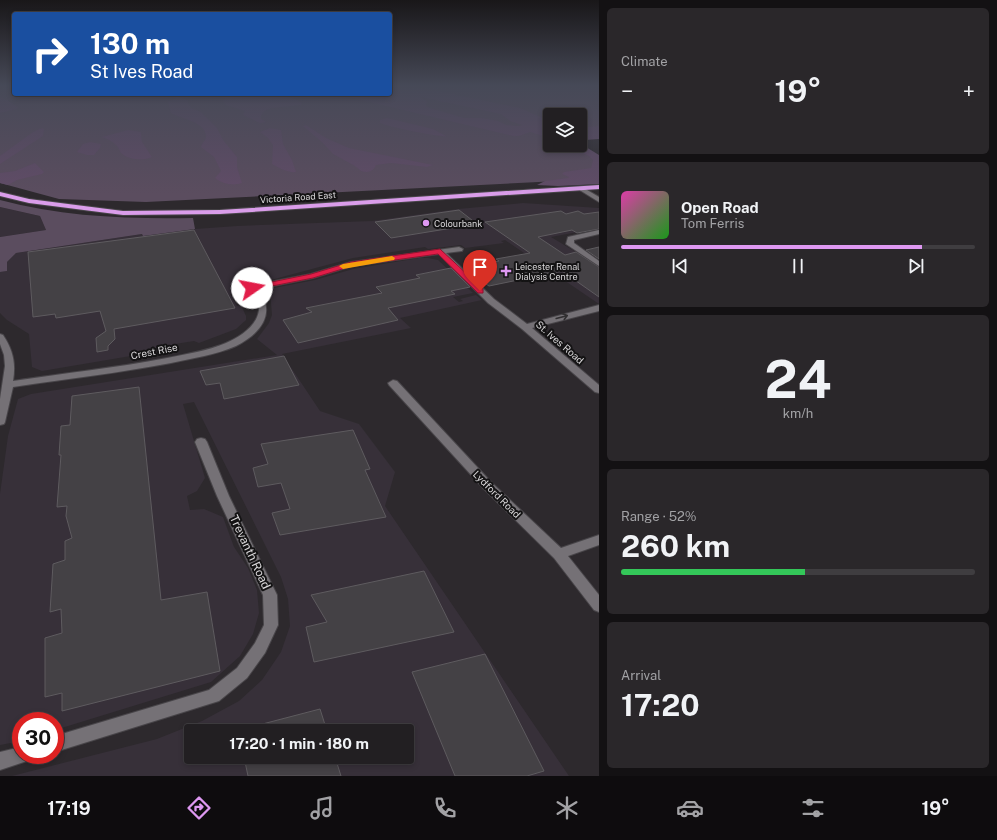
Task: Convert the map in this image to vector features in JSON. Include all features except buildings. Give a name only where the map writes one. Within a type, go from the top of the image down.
[{"type":"highway","name":"Victoria Road East","points":[[0,194],[28,201],[123,213],[220,212],[599,187]]},
{"type":"street","points":[[580,188],[599,200]]},
{"type":"street","points":[[599,232],[572,239],[570,244],[599,264]]},
{"type":"street","name":"Crest Rise","points":[[7,385],[151,364],[216,350],[233,344],[246,336],[258,324],[263,311],[261,299],[250,285],[313,276],[351,264],[459,249]]},
{"type":"street","name":"St. Ives Road","points":[[440,251],[475,286],[599,390]]},
{"type":"street","points":[[525,327],[599,308]]},
{"type":"street","points":[[0,337],[4,341],[10,353],[10,365],[0,422]]},
{"type":"street","name":"Lydford Road","points":[[393,383],[488,486],[559,554],[599,606]]},
{"type":"street","name":"Trevanth Road","points":[[64,741],[213,696],[242,673],[260,648],[271,625],[270,595],[223,496],[201,442]]},
{"type":"street","points":[[559,554],[599,540]]},
{"type":"street","points":[[0,761],[12,758]]},
{"type":"shaded area","points":[[0,121],[543,121],[543,152],[587,152],[587,150],[599,156],[599,179],[146,202],[59,199],[0,183]]},
{"type":"shaded area","points":[[192,121],[210,121],[217,128],[223,140],[237,157],[237,167],[242,183],[228,184],[215,178],[221,171],[214,157],[201,147],[206,137],[205,131]]},
{"type":"shaded area","points":[[256,121],[266,122],[260,123]]},
{"type":"shaded area","points":[[380,121],[400,121],[433,129],[446,136],[392,127],[380,123]]},
{"type":"shaded area","points":[[450,121],[498,121],[506,125],[519,126],[522,125],[511,121],[543,121],[543,136],[530,132],[519,136],[513,136]]},
{"type":"shaded area","points":[[587,121],[599,121],[599,138],[587,139]]},
{"type":"shaded area","points":[[306,125],[326,138],[349,148],[433,165],[427,167],[391,163],[376,165],[370,171],[361,171],[333,154],[323,143],[303,126]]},
{"type":"shaded area","points":[[599,126],[599,139],[587,140],[587,127]]},
{"type":"shaded area","points":[[42,128],[44,129],[43,136],[0,164],[0,156],[33,132]]},
{"type":"shaded area","points":[[270,128],[281,130],[283,144],[292,160],[296,172],[281,169],[272,164],[273,145],[268,138],[260,132]]},
{"type":"shaded area","points":[[128,130],[141,132],[142,142],[152,157],[141,159],[128,157],[121,153],[118,147],[109,140],[102,137]]},
{"type":"shaded area","points":[[90,142],[101,144],[100,148],[94,155],[87,155],[77,152],[83,144]]},
{"type":"shaded area","points":[[587,148],[599,155],[599,184],[558,186],[537,185],[545,181],[568,178],[569,177],[562,174],[564,172],[591,168],[593,160],[581,152],[587,152]]},
{"type":"shaded area","points":[[35,163],[44,172],[42,174],[17,180],[8,185],[0,183],[0,173],[15,171]]},
{"type":"shaded area","points":[[0,200],[48,210],[96,216],[193,218],[195,229],[143,236],[142,234],[16,253],[7,262],[7,271],[0,272],[0,237],[46,230],[40,216],[0,207]]},
{"type":"shaded area","points":[[523,203],[599,208],[599,228],[551,237],[599,266],[599,304],[505,240],[501,241],[504,243],[465,248],[461,245],[428,249],[425,247],[353,258],[267,281],[256,279],[241,282],[246,290],[230,294],[237,306],[241,305],[246,316],[246,320],[236,329],[199,343],[194,341],[175,344],[172,349],[42,371],[32,367],[29,334],[7,320],[0,313],[0,272],[7,271],[7,262],[16,253],[142,234],[143,236],[195,229],[237,226],[372,221],[458,209]]},
{"type":"shaded area","points":[[0,207],[40,216],[46,230],[0,237]]},
{"type":"shaded area","points":[[419,258],[428,258],[438,260],[473,293],[453,297],[459,302],[463,301],[460,299],[476,295],[482,300],[400,318],[411,328],[282,354],[320,411],[359,424],[395,472],[385,506],[569,776],[12,776],[64,764],[64,763],[157,739],[184,728],[184,764],[414,764],[414,724],[194,724],[239,701],[262,680],[281,652],[290,626],[288,599],[281,577],[194,402],[183,404],[205,478],[197,491],[187,496],[190,510],[204,509],[223,517],[234,547],[248,568],[257,590],[259,613],[253,634],[240,656],[211,682],[64,727],[64,712],[12,712],[12,743],[0,745],[0,494],[8,436],[18,399],[31,394],[277,355],[257,339],[269,323],[272,315],[270,291],[274,288],[315,280],[353,269]]},
{"type":"slow traffic","points":[[343,266],[392,258]]},
{"type":"place","name":"Colourbank","points":[[426,223]]},
{"type":"place","name":"Leicester Renal Dialysis Centre","points":[[506,271]]},
{"type":"route","points":[[252,288],[313,276],[351,264],[440,251],[480,291]]}]
